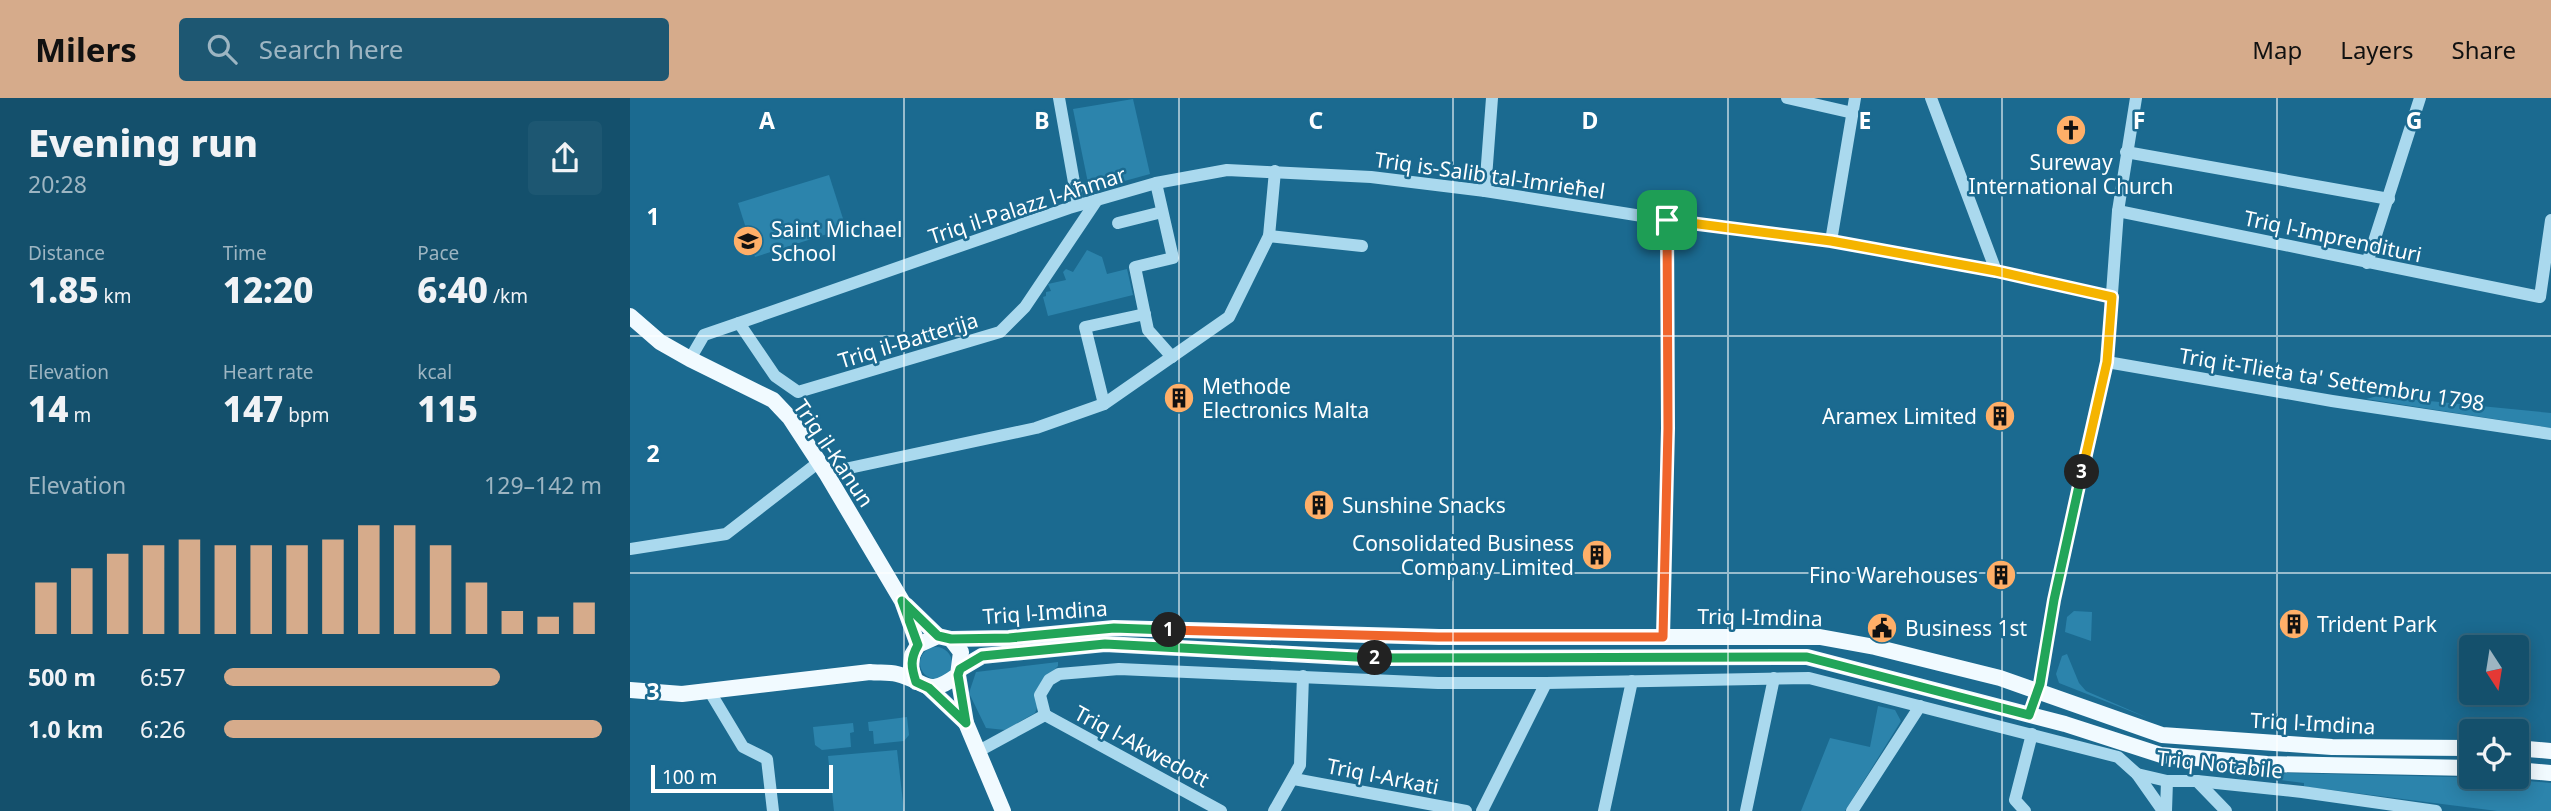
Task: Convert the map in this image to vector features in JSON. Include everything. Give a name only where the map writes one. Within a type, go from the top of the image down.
[{"type":"main road","name":"Triq il-Kanun","points":[[630,316],[660,342],[773,400],[790,418],[823,467],[902,601],[915,650]]},
{"type":"main road","name":"Triq il-Kanun","points":[[902,601],[945,638]]},
{"type":"main road","name":"Triq l-Imdina","points":[[945,638],[1009,638],[1114,628],[1438,637],[1820,637],[1875,646],[2000,678],[2162,735],[2332,747],[2459,748]]},
{"type":"main road","points":[[870,672],[945,638],[961,653],[959,672],[966,723],[1003,811]]},
{"type":"main road","name":"Triq l-Imdina","points":[[959,672],[982,656],[1105,644],[1365,658],[1807,657],[2029,715],[2161,755],[2267,764],[2459,768]]},
{"type":"main road","points":[[915,650],[911,668],[922,685]]},
{"type":"main road","points":[[630,690],[682,694],[870,672],[898,674],[922,685],[966,723]]},
{"type":"main road","points":[[922,685],[945,685],[959,672]]},
{"type":"main road","points":[[2529,749],[2551,751]]},
{"type":"main road","points":[[2529,771],[2551,773]]},
{"type":"street","points":[[1059,98],[1077,205]]},
{"type":"street","points":[[1485,191],[1492,98]]},
{"type":"street","points":[[1787,98],[1853,113]]},
{"type":"street","points":[[1831,241],[1855,98]]},
{"type":"street","points":[[1931,98],[1996,271]]},
{"type":"street","points":[[2029,715],[2038,691],[2054,600],[2107,362],[2118,211],[2136,98]]},
{"type":"street","points":[[2367,263],[2420,98]]},
{"type":"street","points":[[2126,152],[2389,199]]},
{"type":"street","name":"Triq il-Palazz l-Aħmar","points":[[690,359],[704,335],[1077,205],[1156,183],[1227,170],[1275,171]]},
{"type":"street","points":[[630,549],[726,534],[823,467],[1036,428],[1104,404],[1229,317],[1269,236],[1275,171]]},
{"type":"street","name":"Triq is-Salib tal-Imrieħel","points":[[1275,171],[1371,177],[1485,191],[1667,220],[1831,241],[1996,271],[2112,297]]},
{"type":"street","points":[[1156,183],[1173,258],[1135,267],[1148,330],[1172,357]]},
{"type":"street","name":"Triq il-Batterija","points":[[739,323],[775,376],[799,392],[1000,332],[1026,307],[1097,200]]},
{"type":"street","name":"Triq l-Imprendituri","points":[[2118,211],[2540,297],[2551,220]]},
{"type":"street","points":[[1118,223],[1162,212]]},
{"type":"street","points":[[1663,637],[1668,428],[1667,220]]},
{"type":"street","points":[[1269,236],[1362,246]]},
{"type":"street","points":[[1104,404],[1085,327],[1145,314]]},
{"type":"street","name":"Triq it-Tlieta ta' Settembru 1798","points":[[2107,362],[2332,401],[2551,434]]},
{"type":"street","name":"Triq Notabile","points":[[1045,715],[1040,695],[1049,680],[1059,674],[1119,669],[1438,682],[1546,683],[1809,678],[2118,757],[2137,774],[2167,781],[2197,781],[2437,811]]},
{"type":"street","points":[[1274,811],[1300,765],[1303,676]]},
{"type":"street","points":[[1746,811],[1774,678]]},
{"type":"street","points":[[1604,811],[1632,681]]},
{"type":"street","points":[[1482,811],[1546,683]]},
{"type":"street","points":[[710,692],[743,747],[767,759],[773,811]]},
{"type":"street","points":[[1852,811],[1920,705]]},
{"type":"street","points":[[977,752],[1045,715]]},
{"type":"street","name":"Triq l-Akwedott","points":[[1045,715],[1221,811]]},
{"type":"street","points":[[2025,811],[2015,800],[2032,734]]},
{"type":"street","points":[[2137,774],[2164,811]]},
{"type":"street","name":"Triq l-Arkati","points":[[1294,779],[1465,811]]},
{"type":"street","points":[[2164,811],[2167,781]]},
{"type":"street","points":[[2197,781],[2226,811]]},
{"type":"shaded area","points":[[1133,99],[1150,174],[1099,188],[1088,183],[1073,109]]},
{"type":"shaded area","points":[[829,175],[846,228],[755,257],[738,203]]},
{"type":"shaded area","points":[[1087,250],[1102,257],[1107,274],[1127,269],[1133,295],[1048,316],[1043,297],[1046,292],[1051,291],[1048,284],[1066,280],[1063,272],[1066,269],[1073,272]]},
{"type":"shaded area","points":[[2378,396],[2551,413],[2551,428],[2366,399]]},
{"type":"shaded area","points":[[2074,611],[2092,612],[2091,641],[2065,632],[2067,617]]},
{"type":"shaded area","points":[[936,647],[947,652],[952,663],[947,674],[936,679],[925,674],[920,663],[925,652]]},
{"type":"shaded area","points":[[2067,654],[2079,683],[2086,691],[2148,718],[2059,683],[2056,674],[2062,656]]},
{"type":"shaded area","points":[[1058,662],[1058,666],[1050,674],[1035,713],[1005,730],[986,728],[969,693],[976,672]]},
{"type":"shaded area","points":[[1878,706],[1895,710],[1901,721],[1845,811],[1801,811],[1830,738],[1870,747]]},
{"type":"shaded area","points":[[907,717],[909,735],[904,741],[874,744],[873,731],[869,731],[868,722]]},
{"type":"shaded area","points":[[853,723],[854,732],[850,733],[851,747],[822,750],[815,745],[813,727]]},
{"type":"shaded area","points":[[897,750],[904,811],[834,811],[828,756]]},
{"type":"shaded area","points":[[2287,773],[2459,777],[2459,789],[2529,789],[2529,781],[2551,783],[2551,811],[2497,811],[2308,787],[2304,786],[2304,783],[2273,779],[2274,775]]},
{"type":"place","name":"Sureway International Church","points":[[2071,130]]},
{"type":"place","name":"Saint Michael School","points":[[748,241]]},
{"type":"place","name":"Methode Electronics Malta","points":[[1179,398]]},
{"type":"place","name":"Aramex Limited","points":[[2000,416]]},
{"type":"place","name":"Sunshine Snacks","points":[[1319,505]]},
{"type":"place","name":"Consolidated Business Company Limited","points":[[1597,555]]},
{"type":"place","name":"Fino Warehouses","points":[[2001,575]]},
{"type":"place","name":"Trident Park","points":[[2294,624]]},
{"type":"place","name":"Business 1st","points":[[1882,628]]},
{"type":"route","points":[[1667,220],[1831,241],[1996,271],[2112,297],[2107,362],[2054,600],[2040,684],[2029,715],[1807,657],[1779,656],[1365,658],[1105,644],[982,656],[960,669],[958,675],[966,723],[929,688],[916,682],[911,668],[912,656],[918,645],[902,601],[938,636],[951,639],[1009,638],[1114,628],[1438,637],[1663,637],[1668,428],[1667,220]]}]
